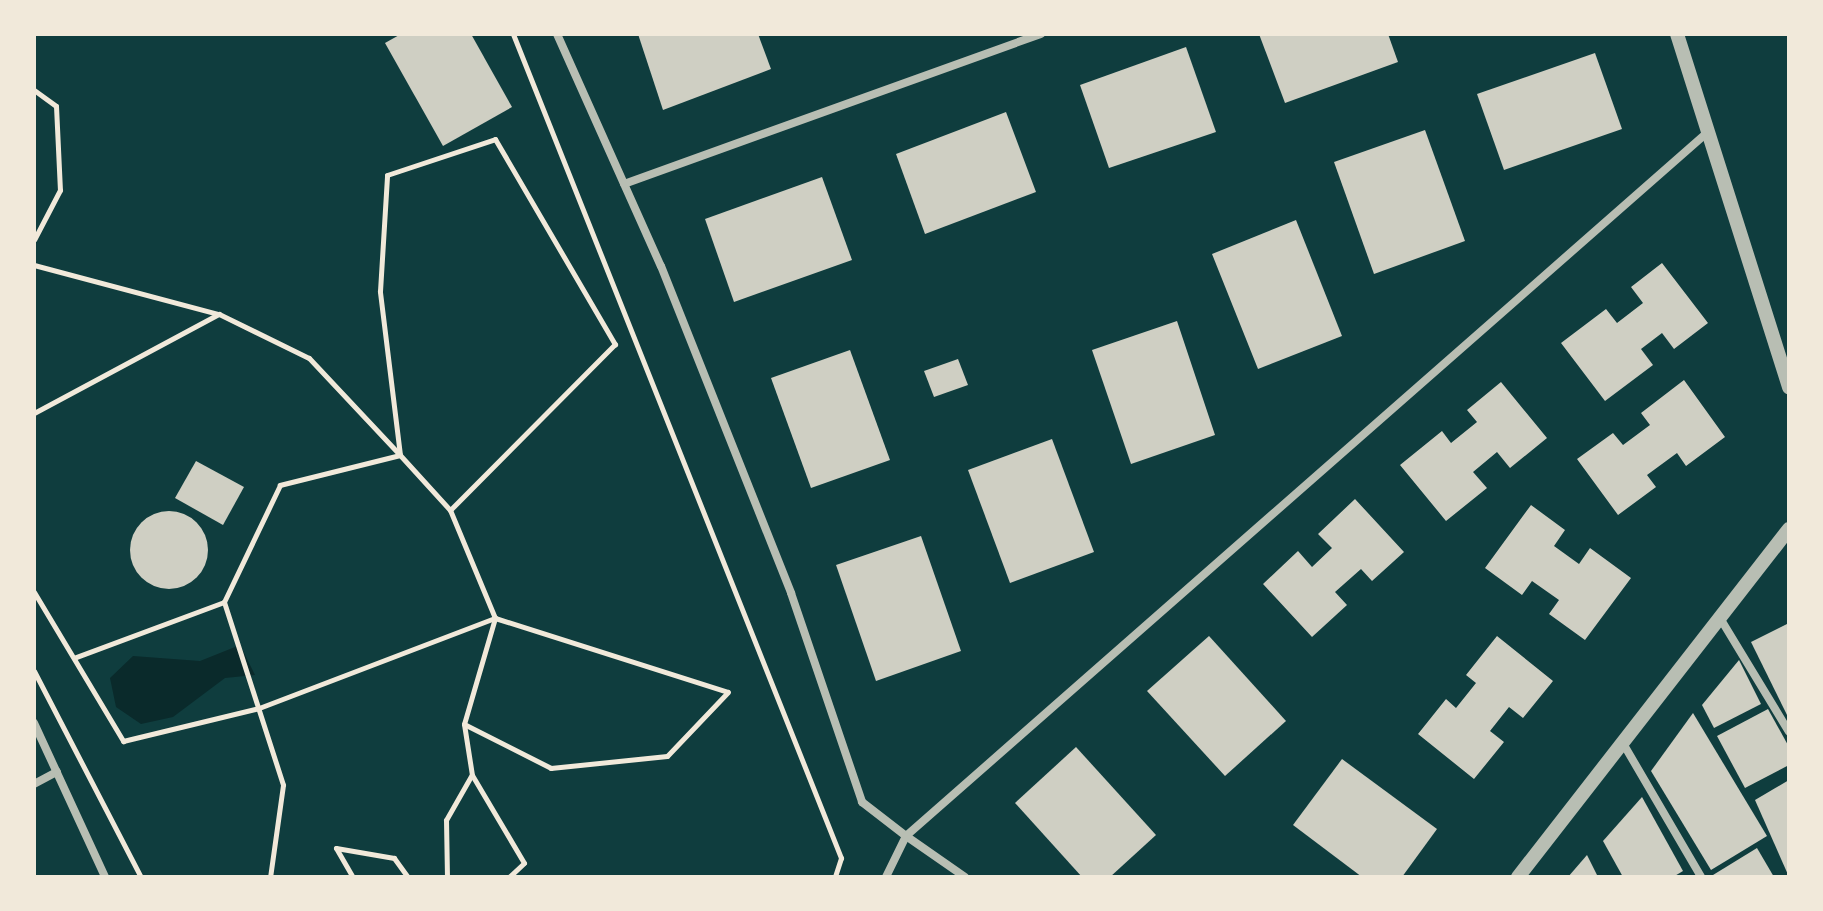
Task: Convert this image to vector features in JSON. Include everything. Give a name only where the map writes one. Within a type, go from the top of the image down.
[{"type":"street","points":[[557,34],[624,184],[791,593],[862,802],[965,877]]},
{"type":"street","points":[[624,184],[1041,34]]},
{"type":"street","points":[[1677,34],[1711,129],[1789,388]]},
{"type":"street","points":[[886,877],[906,836],[1711,129]]},
{"type":"street","points":[[1521,875],[1789,529]]},
{"type":"street","points":[[1720,618],[1789,732]]},
{"type":"street","points":[[34,723],[105,877]]},
{"type":"street","points":[[1624,745],[1701,877]]},
{"type":"street","points":[[34,784],[57,772]]},
{"type":"path","points":[[513,34],[841,858],[835,877]]},
{"type":"path","points":[[34,90],[56,106],[60,190],[34,240]]},
{"type":"path","points":[[400,455],[380,291],[387,175],[495,139],[615,344],[450,510]]},
{"type":"path","points":[[34,265],[219,314],[309,358],[450,510],[495,618],[464,724],[472,775],[524,863],[509,877]]},
{"type":"path","points":[[34,413],[219,314]]},
{"type":"path","points":[[270,877],[283,785],[224,602],[280,485],[400,455]]},
{"type":"path","points":[[34,592],[76,657],[123,741],[259,708],[495,618],[728,692],[667,756],[551,768],[464,724]]},
{"type":"path","points":[[76,657],[224,602]]},
{"type":"path","points":[[34,671],[141,877]]},
{"type":"path","points":[[447,877],[446,820],[472,775]]},
{"type":"path","points":[[353,877],[336,848],[394,858],[408,877]]},
{"type":"water","points":[[240,645],[255,675],[225,678],[173,717],[141,724],[116,707],[110,678],[133,656],[200,661]]},
{"type":"building","points":[[401,34],[471,34],[512,107],[443,146],[385,43]]},
{"type":"building","points":[[638,34],[758,34],[771,69],[663,110]]},
{"type":"building","points":[[1259,34],[1388,34],[1398,62],[1285,103]]},
{"type":"building","points":[[1186,47],[1216,132],[1109,168],[1080,85]]},
{"type":"building","points":[[1595,53],[1622,129],[1504,170],[1477,94]]},
{"type":"building","points":[[1006,112],[1036,192],[925,234],[896,154]]},
{"type":"building","points":[[1425,130],[1465,241],[1374,274],[1334,162]]},
{"type":"building","points":[[822,177],[852,260],[734,302],[705,219]]},
{"type":"building","points":[[1296,220],[1342,336],[1258,369],[1212,254]]},
{"type":"building","points":[[1662,263],[1708,323],[1674,349],[1662,333],[1641,349],[1653,365],[1605,401],[1561,343],[1606,309],[1617,323],[1643,303],[1631,287]]},
{"type":"building","points":[[1177,321],[1215,435],[1131,464],[1092,350]]},
{"type":"building","points":[[850,350],[890,460],[811,488],[771,378]]},
{"type":"building","points":[[958,359],[968,385],[934,397],[924,371]]},
{"type":"building","points":[[1684,380],[1725,437],[1686,466],[1677,453],[1647,475],[1656,487],[1618,515],[1577,459],[1613,433],[1623,445],[1650,425],[1641,413]]},
{"type":"building","points":[[1501,382],[1547,438],[1510,468],[1497,452],[1473,472],[1487,488],[1446,521],[1400,465],[1442,431],[1451,443],[1477,422],[1467,410]]},
{"type":"building","points":[[1052,439],[1094,552],[1010,583],[968,470]]},
{"type":"building","points":[[196,461],[244,487],[223,525],[175,498]]},
{"type":"building","points":[[1355,499],[1404,552],[1372,581],[1361,569],[1335,592],[1347,605],[1312,637],[1263,584],[1298,551],[1312,567],[1332,548],[1318,534]]},
{"type":"building","points":[[1531,505],[1565,530],[1554,546],[1579,564],[1590,548],[1631,578],[1585,640],[1549,614],[1559,600],[1532,581],[1522,595],[1485,568]]},
{"type":"building","points":[[169,511],[184,514],[197,522],[205,535],[208,550],[205,565],[197,578],[184,586],[169,589],[154,586],[141,578],[133,565],[130,550],[133,535],[141,522],[154,514]]},
{"type":"building","points":[[921,536],[961,651],[876,681],[836,565]]},
{"type":"building","points":[[1789,623],[1789,719],[1751,642]]},
{"type":"building","points":[[1209,636],[1286,721],[1225,776],[1147,691]]},
{"type":"building","points":[[1497,636],[1553,681],[1523,718],[1509,707],[1490,731],[1504,742],[1474,779],[1418,734],[1446,699],[1456,708],[1476,683],[1466,675]]},
{"type":"building","points":[[1739,660],[1761,704],[1714,728],[1702,705]]},
{"type":"building","points":[[1768,709],[1789,747],[1789,765],[1745,788],[1717,736]]},
{"type":"building","points":[[1693,713],[1767,836],[1711,870],[1651,771]]},
{"type":"building","points":[[1076,747],[1156,835],[1110,877],[1082,877],[1015,803]]},
{"type":"building","points":[[1342,759],[1437,829],[1402,877],[1362,877],[1293,825]]},
{"type":"building","points":[[1789,780],[1789,877],[1755,800]]},
{"type":"building","points":[[1642,797],[1683,871],[1673,877],[1623,877],[1603,841]]},
{"type":"building","points":[[1757,848],[1774,877],[1714,877],[1713,875]]},
{"type":"building","points":[[1587,855],[1598,877],[1568,877]]}]
